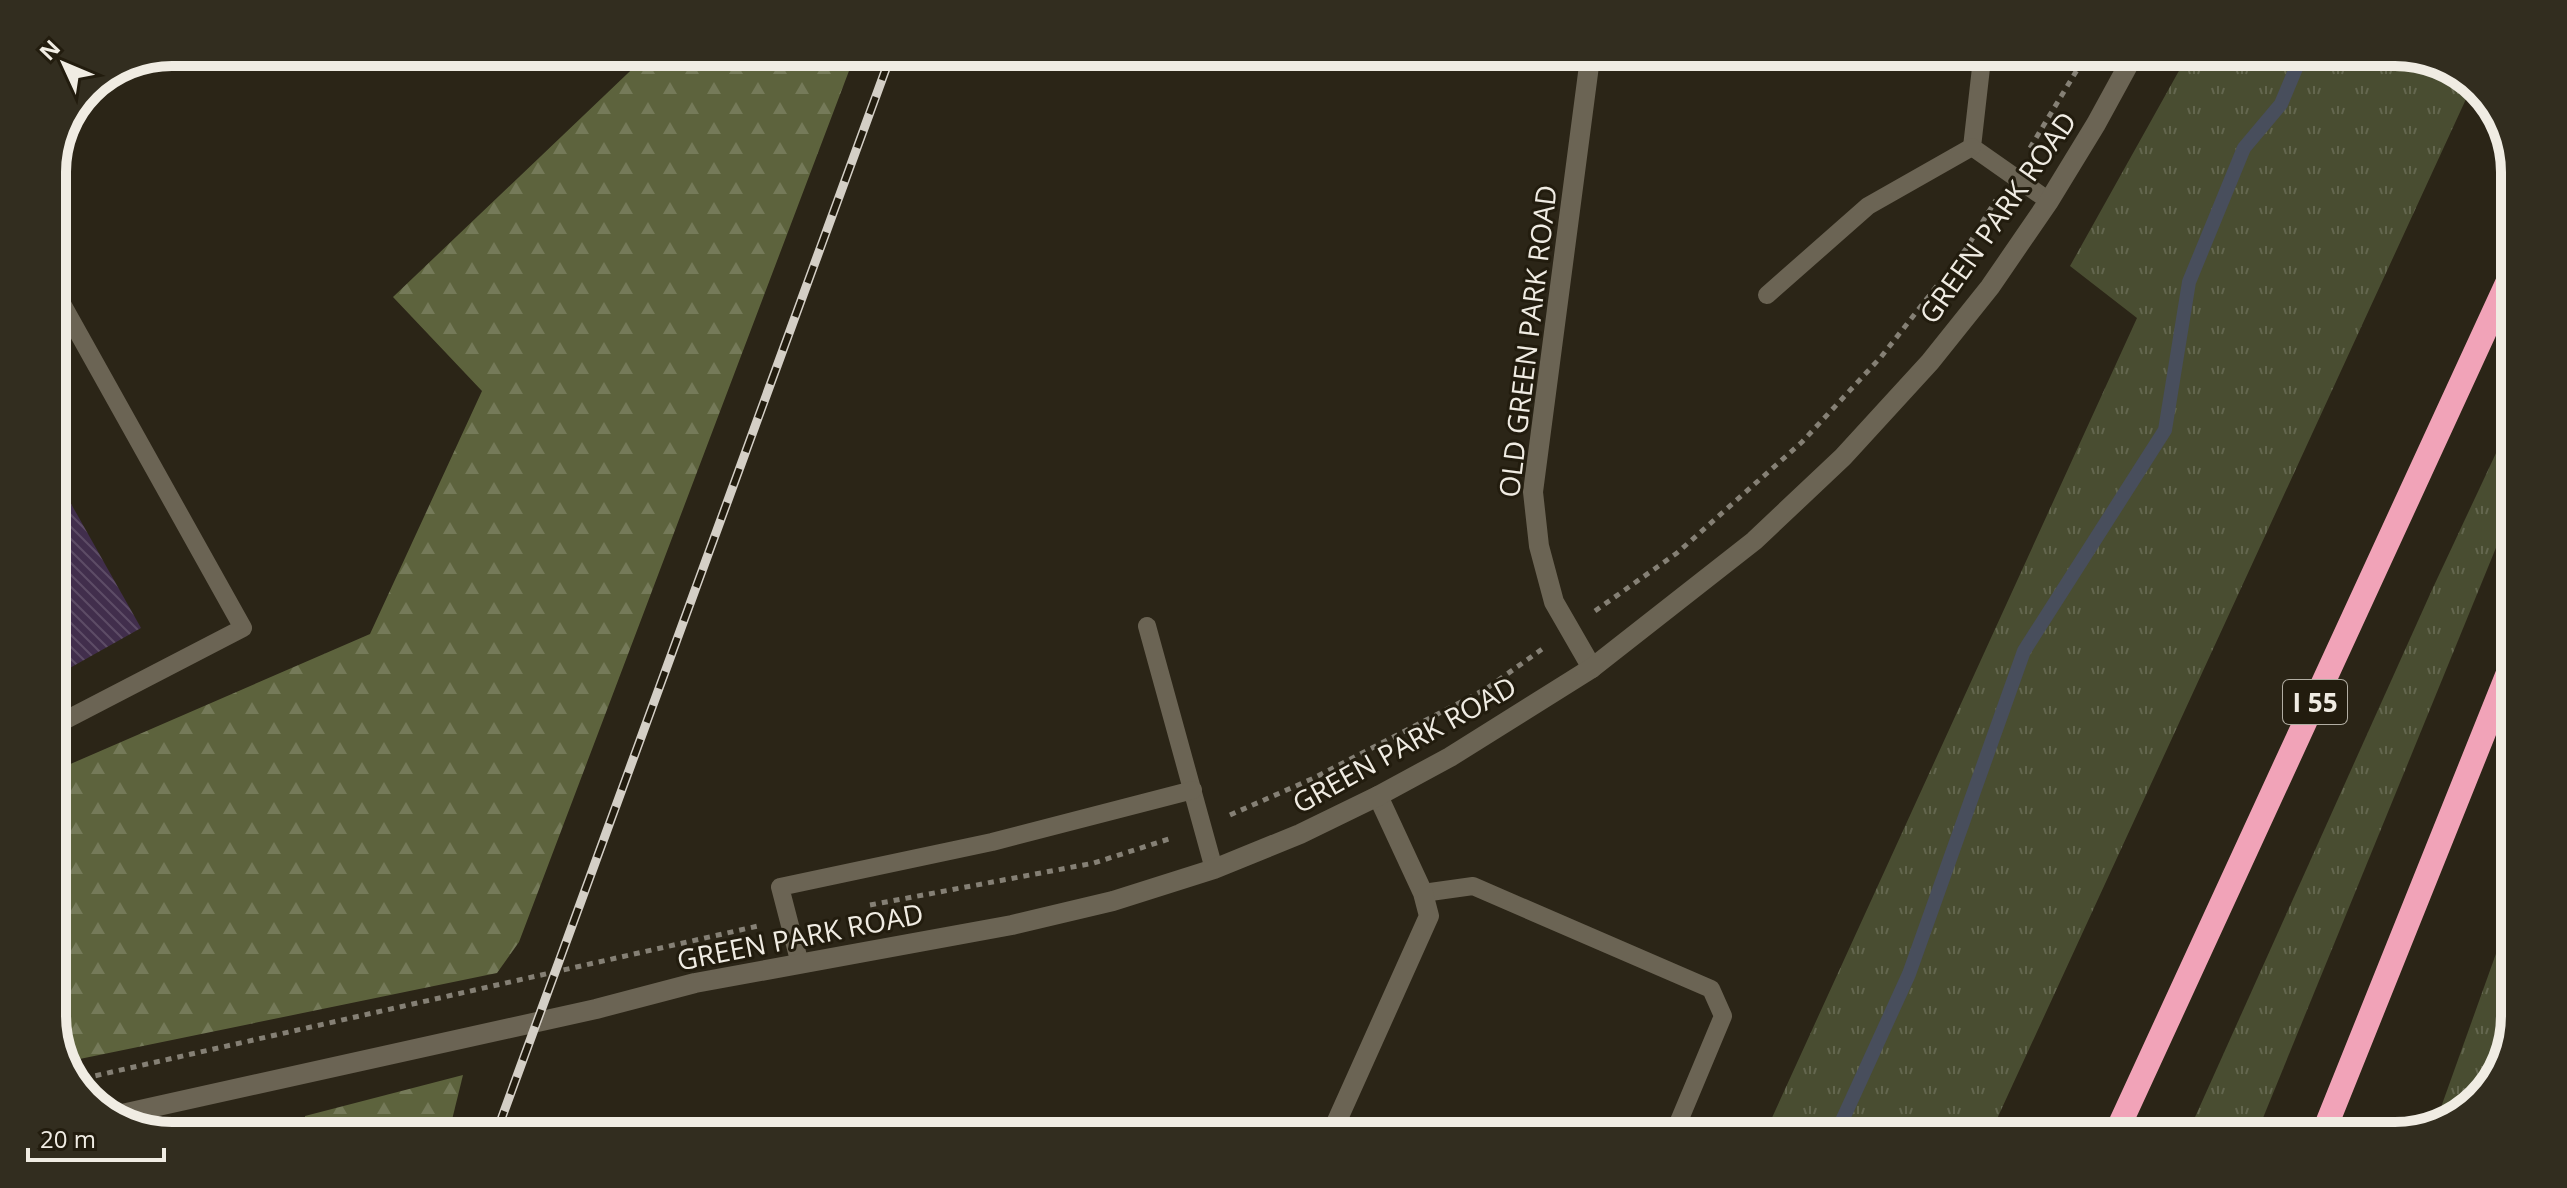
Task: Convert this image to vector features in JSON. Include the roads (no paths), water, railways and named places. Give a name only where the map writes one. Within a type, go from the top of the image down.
[{"type":"highway","name":"I 55","points":[[2121,1122],[2501,296]]},
{"type":"highway","points":[[2328,1122],[2501,690]]},
{"type":"street","name":"OLD GREEN PARK ROAD","points":[[1589,66],[1533,492],[1539,546],[1554,602],[1592,668]]},
{"type":"street","name":"GREEN PARK ROAD","points":[[128,1113],[581,1013],[695,983],[1012,925],[1113,901],[1214,869],[1300,834],[1378,796],[1450,757],[1592,668],[1754,541],[1843,457],[1940,350],[1990,287],[2049,201],[2128,66]]},
{"type":"street","points":[[1336,1122],[1429,916],[1423,893],[1378,796]]},
{"type":"lane","points":[[1972,147],[1981,66]]},
{"type":"lane","points":[[1972,147],[2049,201]]},
{"type":"lane","points":[[1767,295],[1868,206],[1972,147]]},
{"type":"lane","points":[[66,311],[243,628],[66,720]]},
{"type":"lane","points":[[1147,626],[1214,869]]},
{"type":"lane","points":[[800,964],[780,887],[992,842],[1193,790]]},
{"type":"lane","points":[[1423,893],[1473,886],[1711,989],[1723,1016],[1679,1122]]},
{"type":"waterway","points":[[1841,1122],[1909,974],[2024,651],[2165,430],[2189,282],[2244,148],[2281,104],[2297,66]]},
{"type":"railway","points":[[500,1122],[887,66]]}]
